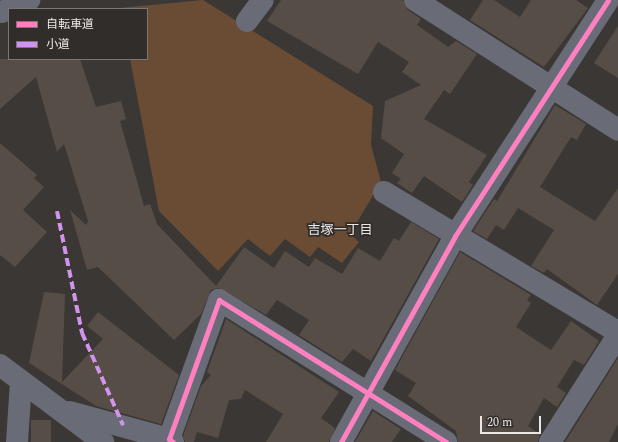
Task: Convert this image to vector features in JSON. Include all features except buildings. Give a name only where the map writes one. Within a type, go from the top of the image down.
[{"type":"street","points":[[11,8],[28,0]]},
{"type":"street","points":[[248,21],[263,0]]},
{"type":"street","points":[[415,0],[618,130]]},
{"type":"street","points":[[340,442],[454,236],[608,0]]},
{"type":"street","points":[[2,12],[8,9]]},
{"type":"street","points":[[384,192],[454,236],[618,333],[550,442]]},
{"type":"street","points":[[61,410],[171,441],[219,300],[446,442]]},
{"type":"street","points":[[0,365],[103,442]]},
{"type":"street","points":[[17,442],[21,382]]},
{"type":"shaded area","points":[[203,0],[373,106],[371,145],[381,182],[350,234],[359,242],[342,263],[318,247],[310,257],[285,239],[270,256],[248,239],[218,271],[159,211],[130,60],[148,60],[148,8],[120,8]]},
{"type":"marked path","points":[[57,211],[82,333],[123,425]]},
{"type":"cycle path","points":[[341,442],[455,236],[608,0]]},
{"type":"cycle path","points":[[173,442],[169,439],[219,300],[446,442]]},
{"type":"district","name":"吉塚一丁目","points":[[340,230]]}]
